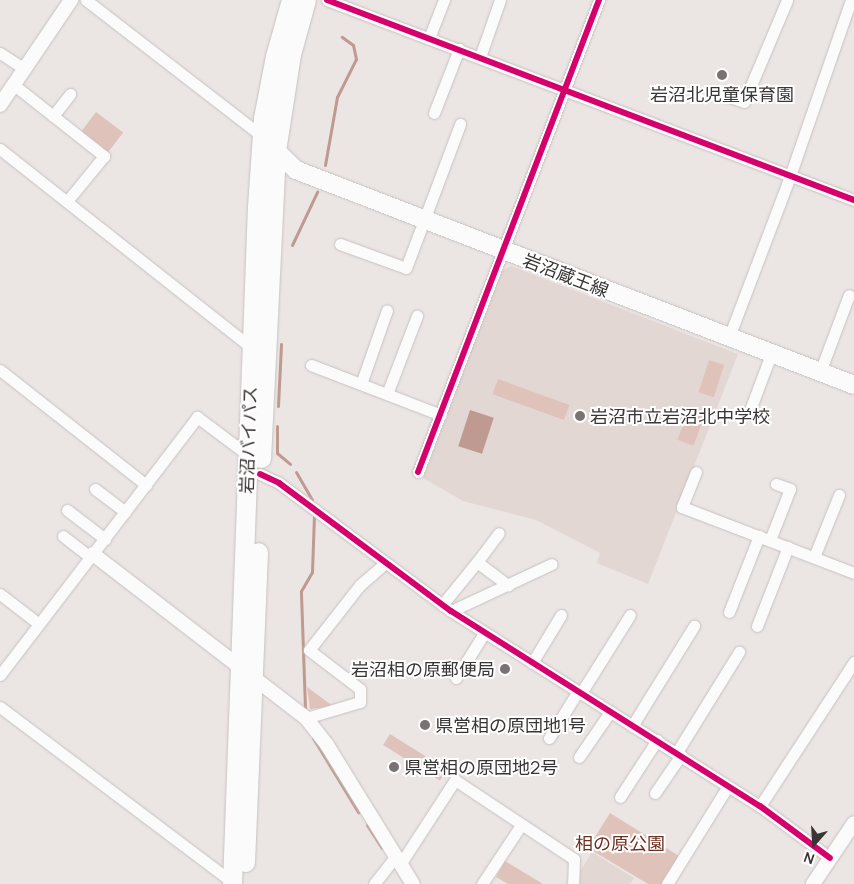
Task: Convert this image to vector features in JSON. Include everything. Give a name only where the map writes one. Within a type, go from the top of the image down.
[{"type":"highway","name":"岩沼バイパス","points":[[236,883],[238,663],[262,136],[275,56],[291,0]]},
{"type":"highway","name":"岩沼バイパス","points":[[236,883],[254,677],[260,474],[276,151],[291,54],[306,0]]},
{"type":"main road","name":"岩沼蔵王線","points":[[262,136],[296,170],[854,385]]},
{"type":"street","points":[[0,105],[70,0]]},
{"type":"street","points":[[86,0],[262,136]]},
{"type":"street","points":[[327,0],[564,88],[854,200]]},
{"type":"street","points":[[430,38],[444,0]]},
{"type":"street","points":[[480,57],[500,0]]},
{"type":"street","points":[[418,472],[599,0]]},
{"type":"street","points":[[724,95],[744,102],[787,0]]},
{"type":"street","points":[[729,337],[790,176],[849,2]]},
{"type":"street","points":[[434,113],[459,49]]},
{"type":"street","points":[[0,53],[25,69]]},
{"type":"street","points":[[14,85],[104,156],[68,200]]},
{"type":"street","points":[[53,116],[70,94]]},
{"type":"street","points":[[340,244],[406,268],[460,124]]},
{"type":"street","points":[[0,149],[68,200],[251,347]]},
{"type":"street","points":[[820,372],[849,295]]},
{"type":"street","points":[[361,384],[387,310]]},
{"type":"street","points":[[387,394],[417,316]]},
{"type":"street","points":[[750,410],[771,354]]},
{"type":"street","points":[[311,365],[440,415]]},
{"type":"street","points":[[0,370],[146,486]]},
{"type":"street","points":[[0,675],[197,417],[248,455]]},
{"type":"street","points":[[696,472],[682,507],[854,573]]},
{"type":"street","points":[[260,474],[279,483],[446,608],[632,726],[679,753],[760,806],[830,858]]},
{"type":"street","points":[[770,540],[790,490],[776,484]]},
{"type":"street","points":[[95,489],[125,512]]},
{"type":"street","points":[[814,557],[839,495]]},
{"type":"street","points":[[66,510],[105,539]]},
{"type":"street","points":[[446,608],[499,533]]},
{"type":"street","points":[[63,536],[238,663],[306,718],[327,745],[413,884]]},
{"type":"street","points":[[729,612],[759,536]]},
{"type":"street","points":[[757,626],[788,547]]},
{"type":"street","points":[[477,562],[508,585]]},
{"type":"street","points":[[306,718],[360,702],[360,689],[309,650],[360,585],[385,563]]},
{"type":"street","points":[[446,608],[508,585],[552,564]]},
{"type":"street","points":[[0,594],[39,624]]},
{"type":"street","points":[[532,663],[561,615]]},
{"type":"street","points":[[549,738],[630,615]]},
{"type":"street","points":[[632,726],[694,626]]},
{"type":"street","points":[[456,678],[485,632]]},
{"type":"street","points":[[655,793],[739,652]]},
{"type":"street","points":[[760,806],[854,662]]},
{"type":"street","points":[[0,707],[236,883]]},
{"type":"street","points":[[579,757],[610,712]]},
{"type":"street","points":[[620,796],[657,740]]},
{"type":"street","points":[[374,884],[398,860],[455,780],[574,859],[573,884]]},
{"type":"street","points":[[667,884],[728,786]]},
{"type":"street","points":[[814,884],[854,823]]},
{"type":"street","points":[[482,884],[521,824]]},
{"type":"shaded area","name":"岩沼市立岩沼北中学校","points":[[511,266],[738,354],[648,584],[597,563],[600,553],[536,520],[463,501],[423,478],[501,271]]},
{"type":"shaded area","points":[[470,410],[494,418],[482,454],[458,446]]},
{"type":"shaded area","points":[[592,852],[634,878],[630,884],[577,884],[576,878]]},
{"type":"green space","points":[[96,112],[123,132],[106,155],[79,134]]},
{"type":"green space","points":[[709,360],[724,365],[714,397],[698,392]]},
{"type":"green space","points":[[498,379],[569,405],[564,420],[493,394]]},
{"type":"green space","points":[[690,407],[706,413],[693,446],[677,440]]},
{"type":"green space","points":[[307,687],[333,706],[310,709]]},
{"type":"green space","points":[[390,734],[447,770],[440,781],[383,745]]},
{"type":"green space","name":"相の原公園","points":[[610,813],[679,856],[662,884],[648,884],[588,848]]},
{"type":"green space","points":[[505,861],[543,884],[508,884],[496,877]]},
{"type":"waterway","points":[[325,165],[337,97],[356,59],[353,45],[342,37]]},
{"type":"waterway","points":[[292,245],[317,192]]},
{"type":"waterway","points":[[278,406],[281,344]]},
{"type":"waterway","points":[[277,426],[277,453],[290,464]]},
{"type":"waterway","points":[[296,472],[312,500]]},
{"type":"waterway","points":[[305,708],[301,591],[312,572],[314,514]]},
{"type":"waterway","points":[[313,738],[358,812]]},
{"type":"waterway","points":[[367,825],[382,848]]},
{"type":"cycle path","points":[[327,0],[854,200]]},
{"type":"cycle path","points":[[418,472],[599,0]]},
{"type":"cycle path","points":[[260,474],[279,483],[451,611],[760,806],[830,858]]},
{"type":"place","name":"岩沼北児童保育園","points":[[722,75]]},
{"type":"place","name":"岩沼市立岩沼北中学校","points":[[580,416]]},
{"type":"place","name":"岩沼相の原郵便局","points":[[505,669]]},
{"type":"place","name":"県営相の原団地1号","points":[[425,725]]},
{"type":"place","name":"県営相の原団地2号","points":[[394,767]]}]
